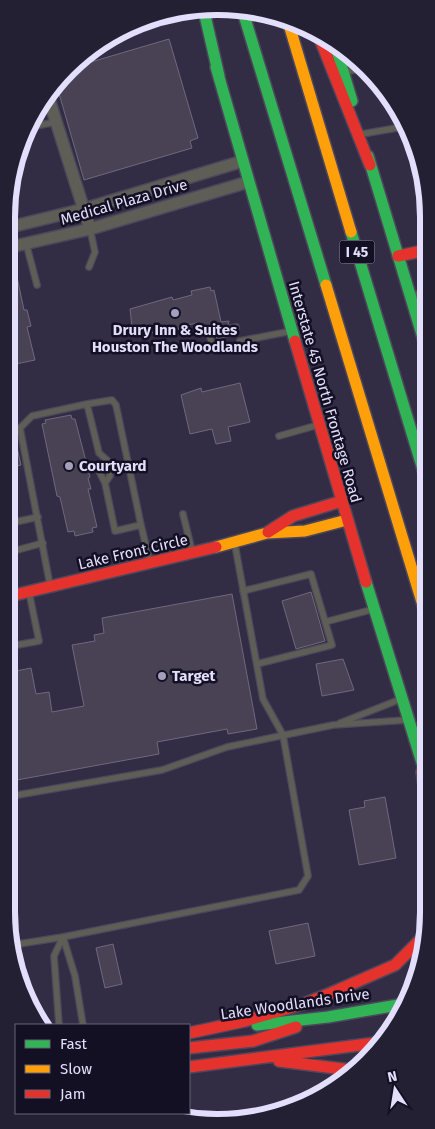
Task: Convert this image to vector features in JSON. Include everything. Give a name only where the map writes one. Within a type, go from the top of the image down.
[{"type":"main road","name":"Interstate 45 North Frontage Road","points":[[203,15],[248,182],[347,520],[420,756]]},
{"type":"main road","name":"I 45","points":[[245,17],[420,596]]},
{"type":"main road","name":"I 45","points":[[290,28],[420,459]]},
{"type":"main road","points":[[321,43],[370,165]]},
{"type":"main road","points":[[339,55],[370,165],[420,326]]},
{"type":"main road","points":[[398,256],[420,251]]},
{"type":"main road","name":"Lake Front Circle","points":[[267,533],[292,516],[342,501]]},
{"type":"main road","name":"Lake Front Circle","points":[[15,595],[234,543],[267,533],[305,531],[347,520]]},
{"type":"main road","points":[[418,749],[420,761]]},
{"type":"main road","points":[[190,1033],[244,1021],[303,1004],[331,993],[395,965],[417,943]]},
{"type":"main road","name":"Lake Woodlands Drive","points":[[190,1033],[328,1017],[397,1005]]},
{"type":"main road","points":[[190,1048],[253,1041],[328,1017]]},
{"type":"main road","points":[[190,1067],[371,1044]]},
{"type":"main road","points":[[268,1058],[290,1063],[344,1069]]},
{"type":"street","points":[[50,103],[90,229]]},
{"type":"street","name":"Medical Plaza Drive","points":[[15,226],[84,209],[243,161]]},
{"type":"street","name":"Medical Plaza Drive","points":[[15,246],[90,229],[248,182]]},
{"type":"lane","points":[[343,72],[356,70]]},
{"type":"lane","points":[[37,126],[56,122]]},
{"type":"lane","points":[[362,134],[399,128]]},
{"type":"lane","points":[[89,267],[95,252],[90,229]]},
{"type":"lane","points":[[26,243],[36,285]]},
{"type":"lane","points":[[410,296],[420,293]]},
{"type":"lane","points":[[240,341],[292,330]]},
{"type":"lane","points":[[212,346],[209,332],[215,331]]},
{"type":"lane","points":[[15,429],[20,428],[32,416],[112,400],[116,405],[150,563]]},
{"type":"lane","points":[[87,404],[99,453],[97,460]]},
{"type":"lane","points":[[279,436],[320,425]]},
{"type":"lane","points":[[20,428],[51,587]]},
{"type":"lane","points":[[99,453],[106,460],[110,476],[105,483]]},
{"type":"lane","points":[[100,473],[105,483],[115,531],[141,525]]},
{"type":"lane","points":[[183,514],[192,553]]},
{"type":"lane","points":[[15,522],[38,517]]},
{"type":"lane","points":[[15,551],[43,543]]},
{"type":"lane","points":[[18,944],[63,938],[299,890],[308,876],[283,735],[263,699],[234,543]]},
{"type":"lane","points":[[243,591],[310,574],[332,646],[257,664]]},
{"type":"lane","points":[[15,646],[39,641],[29,592]]},
{"type":"lane","points":[[325,622],[374,608]]},
{"type":"lane","points":[[333,725],[403,698]]},
{"type":"lane","points":[[15,795],[162,770],[227,747],[333,725],[410,720]]},
{"type":"lane","points":[[59,1024],[54,956],[63,938]]},
{"type":"lane","points":[[63,938],[75,976],[84,1024]]},
{"type":"building","points":[[169,39],[198,138],[190,141],[192,148],[84,180],[59,92],[86,64]]},
{"type":"building","points":[[17,277],[24,310],[27,310],[31,326],[27,327],[35,360],[15,364],[15,278]]},
{"type":"building","name":"Drury Inn & Suites Houston The Woodlands","points":[[210,287],[211,291],[214,290],[221,322],[229,321],[227,329],[232,336],[217,339],[216,336],[220,332],[213,324],[199,327],[197,323],[178,327],[179,329],[169,332],[169,329],[137,336],[135,327],[132,327],[130,309],[172,297],[173,300],[192,295],[191,291]]},
{"type":"building","points":[[240,383],[250,422],[228,427],[231,441],[216,444],[212,429],[190,434],[181,395],[201,388],[202,392]]},
{"type":"building","name":"Courtyard","points":[[71,415],[72,419],[75,419],[90,477],[88,478],[91,489],[88,489],[97,527],[92,528],[93,532],[75,536],[74,531],[68,532],[60,497],[57,496],[42,424],[46,423],[45,420]]},
{"type":"building","points":[[15,439],[21,465],[15,466]]},
{"type":"building","points":[[311,592],[325,641],[296,649],[282,601]]},
{"type":"building","name":"Target","points":[[232,594],[257,729],[228,734],[227,729],[157,742],[159,754],[15,780],[15,671],[31,668],[36,694],[49,692],[52,712],[84,706],[72,645],[95,641],[94,635],[104,633],[102,618]]},
{"type":"building","points":[[343,659],[354,690],[322,696],[316,664]]},
{"type":"building","points":[[385,797],[396,858],[359,865],[349,810],[365,807],[364,801]]},
{"type":"building","points":[[308,923],[315,956],[276,964],[269,931]]},
{"type":"building","points":[[113,944],[122,984],[105,988],[96,948]]},
{"type":"traffic: fast","points":[[205,15],[219,76]]},
{"type":"traffic: fast","points":[[245,17],[326,285]]},
{"type":"traffic: fast","points":[[338,55],[352,101]]},
{"type":"traffic: fast","points":[[216,67],[295,341]]},
{"type":"traffic: fast","points":[[368,156],[420,328]]},
{"type":"traffic: fast","points":[[351,232],[420,460]]},
{"type":"traffic: fast","points":[[366,582],[420,756]]},
{"type":"traffic: fast","points":[[257,1025],[328,1017],[397,1005]]},
{"type":"traffic: slow","points":[[290,28],[351,232]]},
{"type":"traffic: slow","points":[[326,285],[420,596]]},
{"type":"traffic: slow","points":[[216,547],[267,533],[305,531],[347,520]]},
{"type":"traffic: jam","points":[[322,44],[370,165]]},
{"type":"traffic: jam","points":[[398,256],[420,251]]},
{"type":"traffic: jam","points":[[295,341],[366,582]]},
{"type":"traffic: jam","points":[[268,532],[293,516],[342,501]]},
{"type":"traffic: jam","points":[[15,595],[216,547]]},
{"type":"traffic: jam","points":[[190,1033],[245,1021],[303,1004],[331,993],[395,965],[417,943]]},
{"type":"traffic: jam","points":[[190,1048],[253,1041],[296,1027]]},
{"type":"traffic: jam","points":[[190,1067],[371,1044]]},
{"type":"traffic: jam","points":[[279,1061],[345,1069]]},
{"type":"place","name":"Drury Inn & Suites Houston The Woodlands","points":[[175,313]]},
{"type":"place","name":"Courtyard","points":[[69,466]]},
{"type":"place","name":"Target","points":[[162,676]]}]
